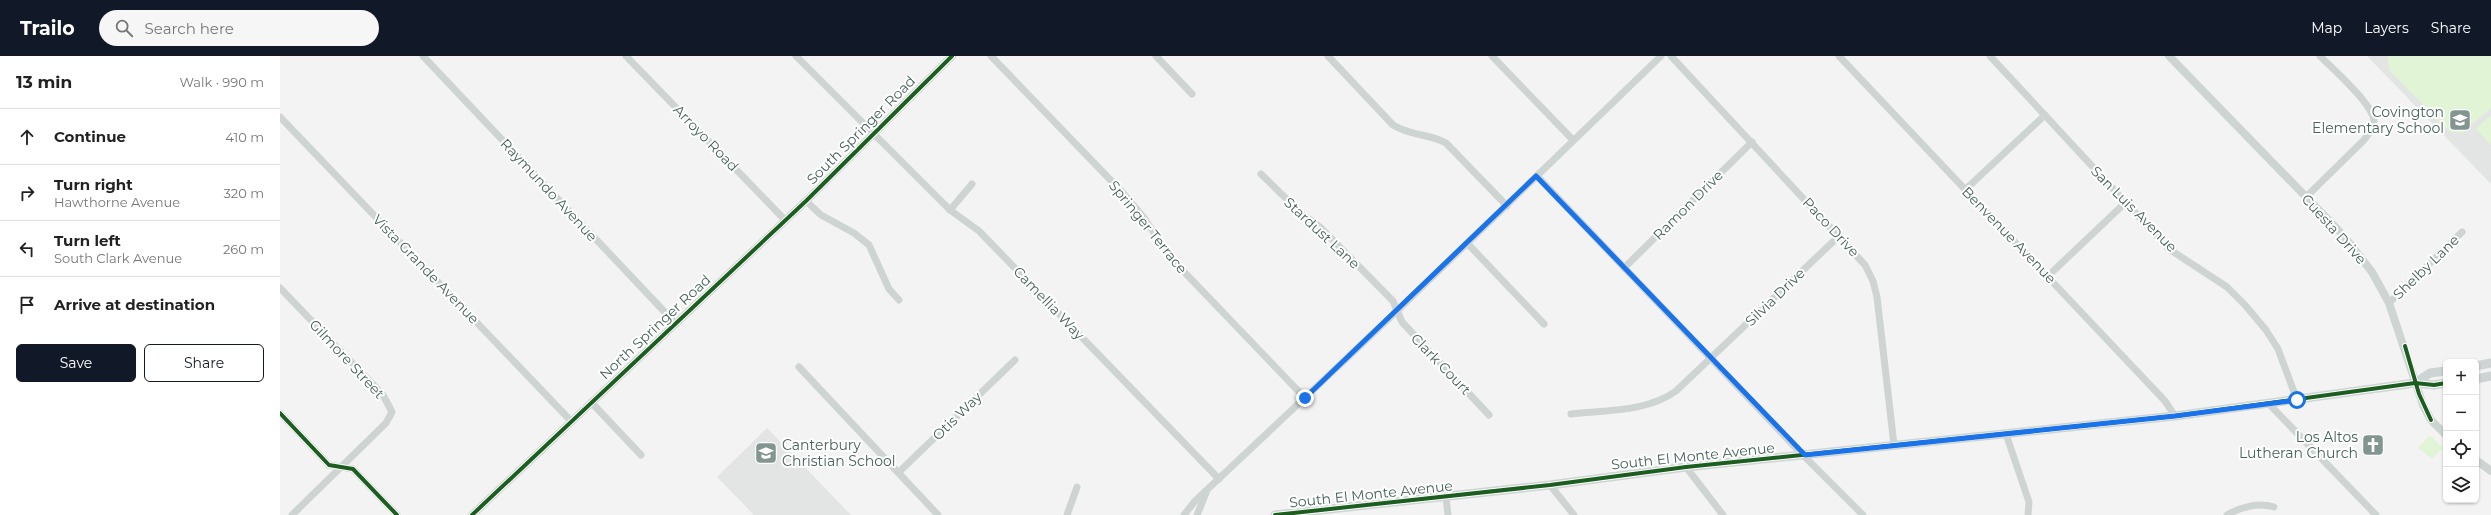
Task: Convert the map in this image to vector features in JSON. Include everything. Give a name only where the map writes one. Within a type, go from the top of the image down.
[{"type":"main road","points":[[2479,365],[2491,363]]},
{"type":"main road","name":"South El Monte Avenue","points":[[2416,383],[2430,373],[2443,371]]},
{"type":"main road","points":[[2479,378],[2491,376]]},
{"type":"main road","name":"South El Monte Avenue","points":[[1275,515],[1550,485],[1686,467],[2175,416],[2416,383],[2443,384]]},
{"type":"street","name":"Raymundo Avenue","points":[[423,56],[676,324]]},
{"type":"street","name":"Arroyo Road","points":[[626,56],[785,220]]},
{"type":"street","name":"Camellia Way","points":[[796,56],[950,210],[979,231],[1219,479]]},
{"type":"street","name":"South Springer Road","points":[[785,220],[874,135],[952,56]]},
{"type":"street","name":"Springer Terrace","points":[[991,56],[1123,193],[1145,219],[1167,254],[1305,398]]},
{"type":"street","points":[[1156,56],[1192,94]]},
{"type":"street","points":[[1328,56],[1394,125],[1405,132],[1439,138],[1446,143],[1507,206]]},
{"type":"street","points":[[1492,56],[1573,140]]},
{"type":"street","points":[[1184,515],[1206,491],[1468,244],[1536,176],[1661,56]]},
{"type":"street","name":"Paco Drive","points":[[1671,56],[1840,235],[1865,265],[1873,281],[1894,445]]},
{"type":"street","name":"Benvenue Avenue","points":[[1839,56],[2165,401],[2175,416]]},
{"type":"street","name":"San Luis Avenue","points":[[1990,56],[2169,249],[2228,287],[2249,310],[2266,330],[2278,349],[2297,400]]},
{"type":"street","name":"Cuesta Drive","points":[[2169,56],[2306,197],[2358,253],[2372,272],[2389,303],[2416,383],[2431,420],[2443,432]]},
{"type":"street","points":[[2306,197],[2364,140],[2371,131],[2374,122],[2369,108],[2320,56]]},
{"type":"street","points":[[1966,189],[2044,115]]},
{"type":"street","name":"Vista Grande Avenue","points":[[280,117],[571,421]]},
{"type":"street","name":"Ramon Drive","points":[[1624,268],[1752,142]]},
{"type":"street","name":"Stardust Lane","points":[[1261,174],[1301,213],[1320,227],[1393,301],[1397,311]]},
{"type":"street","points":[[1536,176],[1863,515]]},
{"type":"street","points":[[950,210],[972,184]]},
{"type":"street","points":[[806,201],[820,215],[854,233],[869,245],[889,289],[900,300]]},
{"type":"street","points":[[2048,276],[2125,203]]},
{"type":"street","name":"North Springer Road","points":[[472,515],[785,220]]},
{"type":"street","name":"Shelby Lane","points":[[2389,303],[2462,232]]},
{"type":"street","name":"Silvia Drive","points":[[1571,414],[1647,406],[1663,401],[1840,235]]},
{"type":"street","points":[[1468,244],[1544,324]]},
{"type":"street","name":"Gilmore Street","points":[[280,288],[383,395],[392,412],[386,423],[342,466]]},
{"type":"street","name":"Clark Court","points":[[1397,311],[1402,322],[1489,415]]},
{"type":"street","name":"Otis Way","points":[[899,472],[1015,360]]},
{"type":"street","points":[[799,367],[938,515]]},
{"type":"street","points":[[591,402],[641,454]]},
{"type":"street","points":[[2268,403],[2376,515]]},
{"type":"street","points":[[280,413],[328,464],[353,469],[397,515]]},
{"type":"street","points":[[2006,434],[2029,502],[2028,515]]},
{"type":"street","points":[[2479,462],[2491,471]]},
{"type":"street","points":[[293,515],[342,466]]},
{"type":"street","points":[[1686,467],[1723,515]]},
{"type":"street","points":[[1550,485],[1574,515]]},
{"type":"street","points":[[1067,515],[1077,488]]},
{"type":"street","points":[[1197,515],[1206,491]]},
{"type":"street","points":[[1446,497],[1448,515]]},
{"type":"street","points":[[2227,515],[2253,505],[2265,504],[2274,507]]},
{"type":"shaded area","name":"Covington Elementary School","points":[[2367,56],[2491,56],[2491,184]]},
{"type":"shaded area","name":"Canterbury Christian School","points":[[767,428],[851,515],[754,515],[717,477]]},
{"type":"green space","name":"Covington Elementary School","points":[[2388,56],[2491,56],[2491,108],[2463,133],[2450,132],[2389,70]]},
{"type":"green space","points":[[2491,115],[2491,145],[2476,129]]},
{"type":"green space","points":[[2430,435],[2443,448],[2432,459],[2418,448]]},
{"type":"cycle path","points":[[472,515],[806,201],[952,56]]},
{"type":"cycle path","points":[[2405,346],[2419,394],[2431,420]]},
{"type":"cycle path","points":[[1275,515],[1550,485],[1686,467],[2175,416],[2415,383],[2434,385],[2443,384]]},
{"type":"cycle path","points":[[280,413],[329,465],[353,469],[397,515]]},
{"type":"place","name":"Covington Elementary School","points":[[2460,120]]},
{"type":"place","name":"Los Altos Lutheran Church","points":[[2373,445]]},
{"type":"place","name":"Canterbury Christian School","points":[[766,453]]},
{"type":"route","points":[[1305,398],[1507,206],[1536,176],[1805,455],[2175,416],[2297,400]]}]
